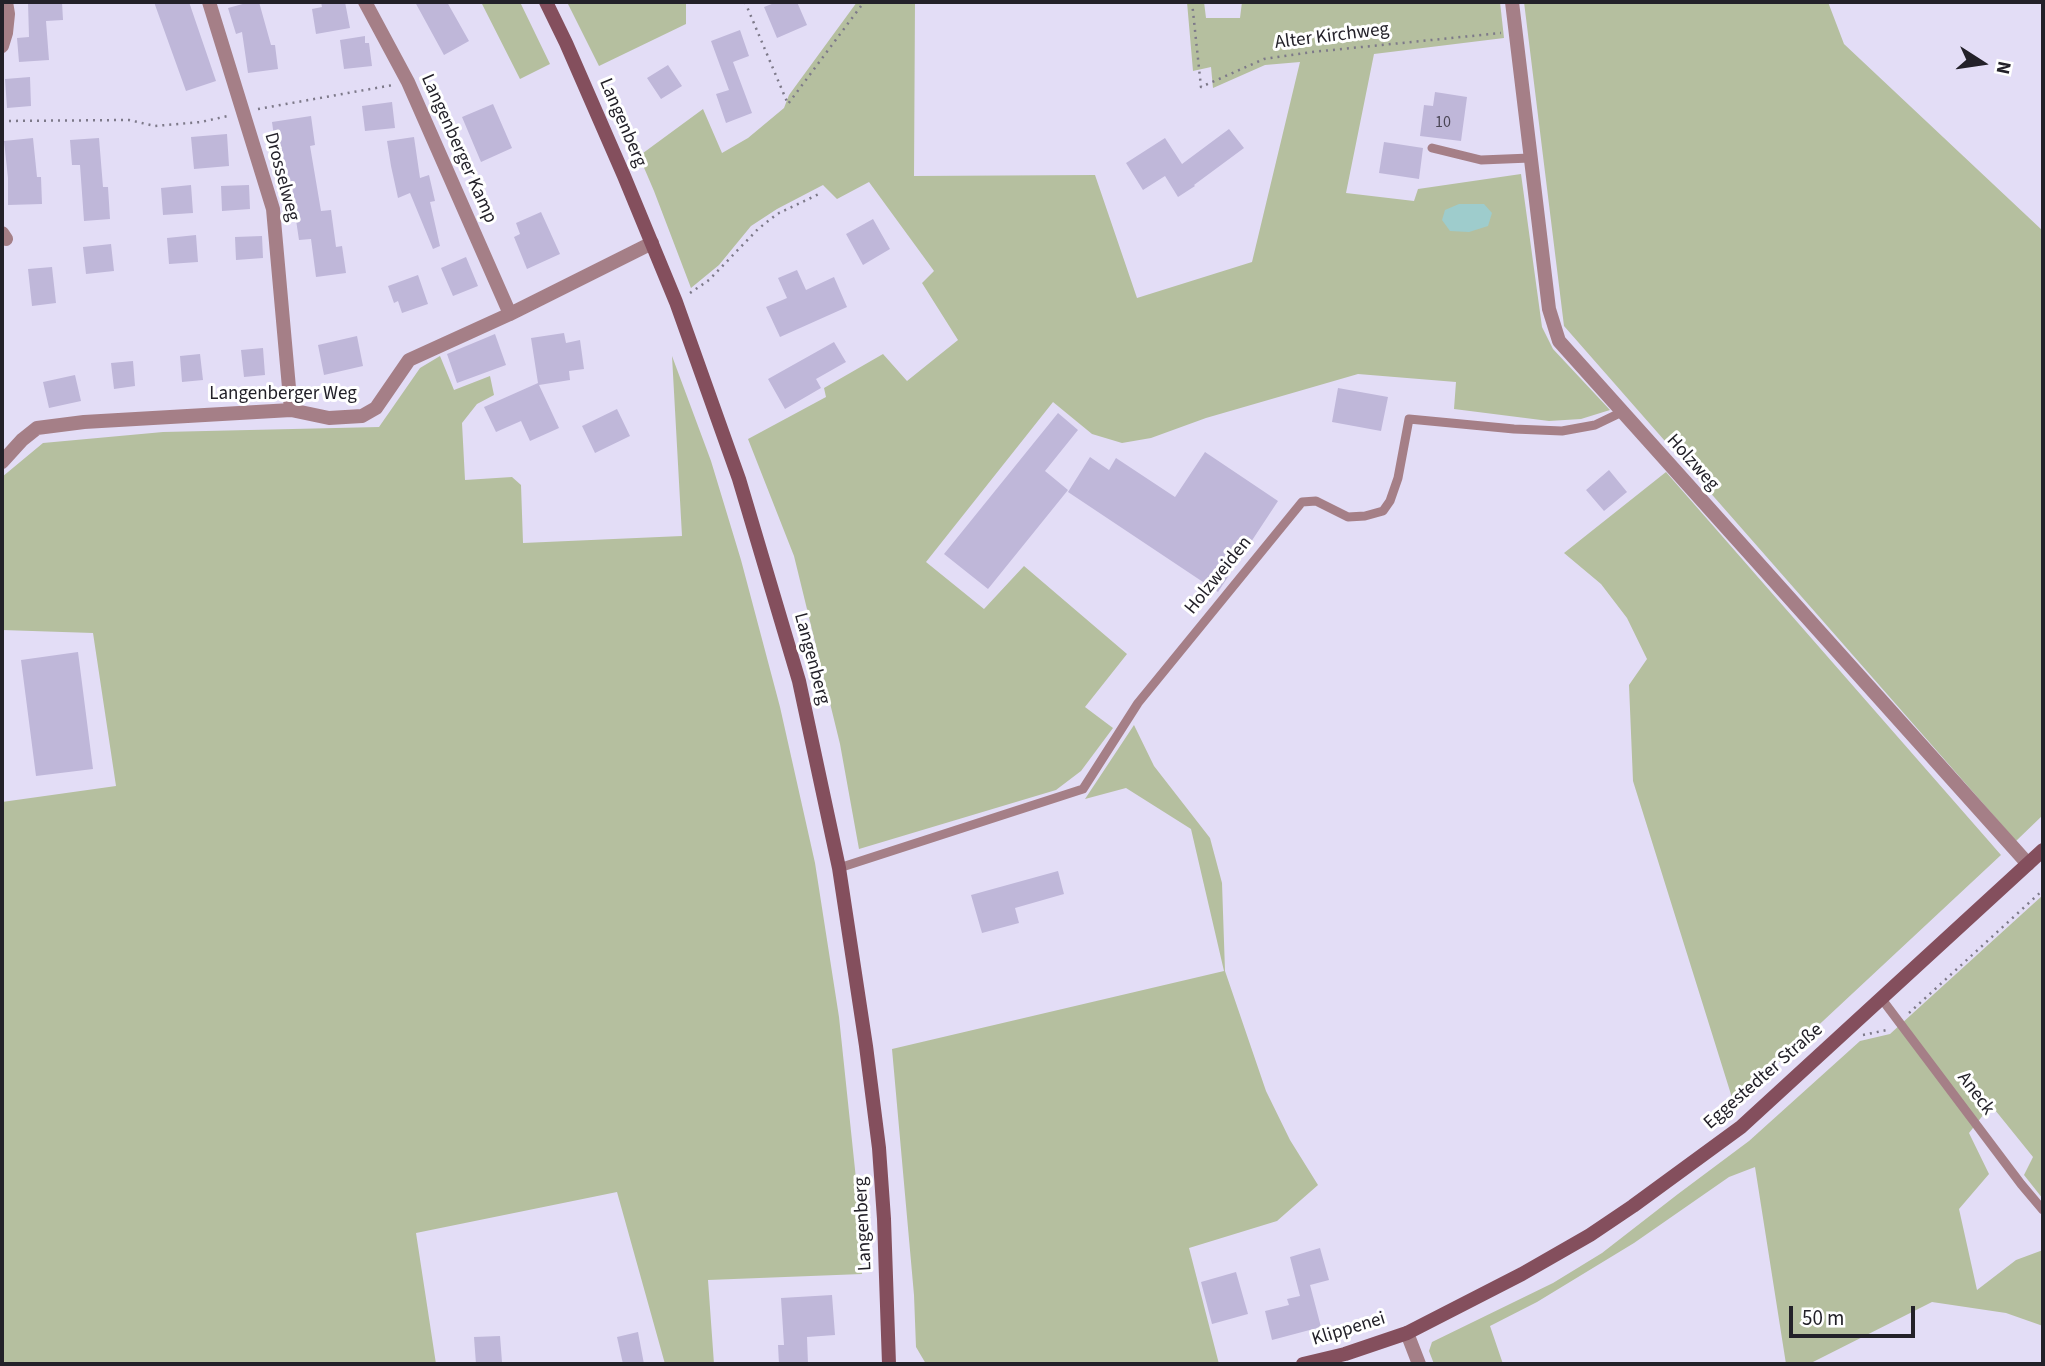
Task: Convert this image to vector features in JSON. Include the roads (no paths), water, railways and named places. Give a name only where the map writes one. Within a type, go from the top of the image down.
[{"type":"main road","name":"Langenberg","points":[[546,2],[676,302],[739,479],[799,681],[839,868],[866,1046],[879,1148],[889,1364]]},
{"type":"main road","name":"Eggestedter Straße","points":[[1407,1333],[1522,1275],[1590,1234],[1741,1127],[2043,850]]},
{"type":"main road","name":"Klippenei","points":[[1303,1364],[1345,1354],[1407,1333]]},
{"type":"street","points":[[2,46],[8,14],[6,2]]},
{"type":"street","name":"Drosselweg","points":[[209,2],[273,209],[291,410]]},
{"type":"street","name":"Langenberger Kamp","points":[[365,2],[408,82],[510,314]]},
{"type":"street","name":"Holzweg","points":[[1512,2],[1549,309],[1559,341],[2028,864]]},
{"type":"street","name":"Langenberger Weg","points":[[2,462],[37,428],[135,418],[291,410],[329,418],[362,416],[376,408],[409,360],[510,314],[652,243]]},
{"type":"street","points":[[1407,1333],[1419,1364]]},
{"type":"lane","points":[[1432,148],[1481,160],[1530,158]]},
{"type":"lane","name":"Holzweiden","points":[[839,868],[1083,789],[1138,703],[1301,502],[1316,500],[1348,517],[1383,511],[1390,501],[1398,478],[1409,419],[1562,431],[1595,425],[1622,412]]},
{"type":"lane","name":"Aneck","points":[[1881,998],[2043,1210]]}]
